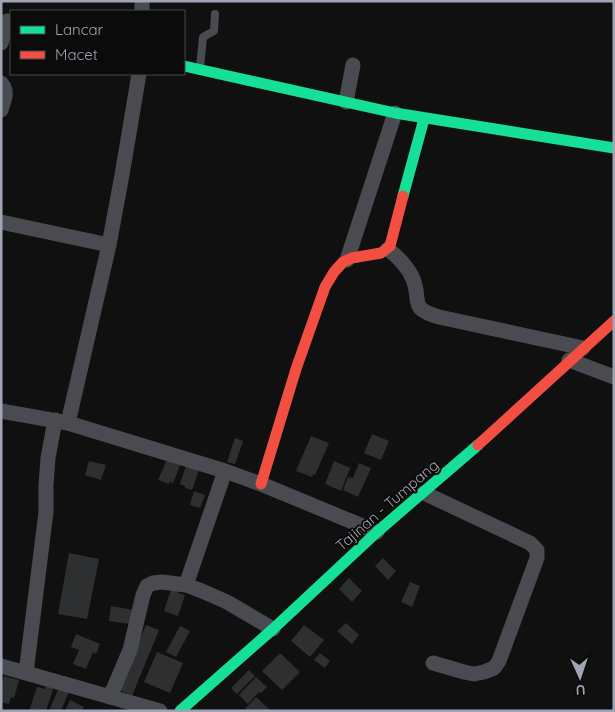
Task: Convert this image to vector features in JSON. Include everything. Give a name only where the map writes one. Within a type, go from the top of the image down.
[{"type":"street","points":[[1,43],[7,21]]},
{"type":"street","points":[[346,102],[353,65]]},
{"type":"street","points":[[185,66],[424,119],[614,148]]},
{"type":"street","points":[[26,673],[46,512],[48,458],[61,421],[108,245],[140,75]]},
{"type":"street","points":[[1,83],[7,92],[1,110]]},
{"type":"street","points":[[261,484],[296,369],[325,287],[334,272],[347,260],[395,113]]},
{"type":"street","points":[[347,260],[374,256],[388,249],[393,239],[424,119]]},
{"type":"street","points":[[1,222],[108,245]]},
{"type":"street","points":[[388,249],[411,274],[418,304],[424,312],[439,317],[583,348]]},
{"type":"street","name":"Tajinan - Tumpang","points":[[180,711],[614,321]]},
{"type":"street","points":[[569,360],[614,377]]},
{"type":"street","points":[[1,411],[61,421],[225,471],[378,532]]},
{"type":"street","points":[[186,585],[225,471]]},
{"type":"street","points":[[424,493],[530,543],[537,550],[537,558],[499,661],[494,668],[474,674],[433,663]]},
{"type":"street","points":[[110,697],[130,650],[143,595],[147,586],[153,583],[162,582],[186,585],[227,602],[273,629]]},
{"type":"street","points":[[1,666],[160,711]]},
{"type":"lane","points":[[200,69],[203,36],[214,31],[216,14]]},
{"type":"building","points":[[372,434],[389,441],[381,460],[364,453]]},
{"type":"building","points":[[311,436],[329,443],[315,475],[313,474],[312,477],[296,471]]},
{"type":"building","points":[[235,438],[243,441],[235,464],[227,462]]},
{"type":"building","points":[[168,457],[181,463],[173,483],[169,482],[169,484],[158,480]]},
{"type":"building","points":[[89,461],[106,465],[101,480],[85,475]]},
{"type":"building","points":[[334,461],[350,468],[341,491],[325,484]]},
{"type":"building","points":[[359,463],[371,468],[358,497],[343,490],[348,477],[353,478]]},
{"type":"building","points":[[186,466],[199,470],[192,490],[180,484]]},
{"type":"building","points":[[194,491],[205,495],[200,508],[190,505]]},
{"type":"building","points":[[69,553],[99,559],[87,619],[58,614]]},
{"type":"building","points":[[383,558],[396,571],[388,580],[375,566]]},
{"type":"building","points":[[349,578],[362,591],[352,602],[339,589]]},
{"type":"building","points":[[410,582],[420,586],[412,607],[401,602]]},
{"type":"building","points":[[172,587],[179,589],[178,593],[185,595],[178,616],[164,611]]},
{"type":"building","points":[[111,606],[139,611],[137,625],[109,621]]},
{"type":"building","points":[[346,623],[359,635],[352,644],[337,631]]},
{"type":"building","points":[[146,625],[159,630],[132,696],[119,690]]},
{"type":"building","points":[[304,625],[324,640],[310,657],[291,641]]},
{"type":"building","points":[[180,626],[190,631],[176,657],[166,652]]},
{"type":"building","points":[[76,634],[100,644],[96,654],[93,652],[86,669],[73,664],[79,650],[71,647]]},
{"type":"building","points":[[157,652],[183,663],[170,693],[144,682]]},
{"type":"building","points":[[280,653],[300,672],[282,690],[262,671]]},
{"type":"building","points":[[320,653],[330,661],[325,668],[314,660]]},
{"type":"building","points":[[249,670],[255,676],[237,694],[231,688]]},
{"type":"building","points":[[4,676],[19,680],[14,698],[11,697],[9,704],[1,702],[1,687]]},
{"type":"building","points":[[256,677],[267,687],[261,693],[259,692],[248,704],[239,695]]},
{"type":"building","points":[[46,684],[54,686],[46,711],[29,711],[37,687],[45,689]]},
{"type":"building","points":[[59,687],[69,691],[61,711],[49,711]]},
{"type":"building","points":[[256,697],[271,711],[248,711],[245,709]]},
{"type":"building","points":[[70,700],[84,707],[82,711],[65,711]]},
{"type":"traffic: fast","points":[[185,66],[395,113],[614,148]]},
{"type":"traffic: fast","points":[[403,196],[424,119]]},
{"type":"traffic: fast","points":[[180,711],[273,629],[377,532],[478,445]]},
{"type":"traffic: jam","points":[[261,484],[296,369],[325,287],[343,262],[352,258],[381,253],[390,246],[403,196]]},
{"type":"traffic: jam","points":[[478,445],[614,321]]}]
